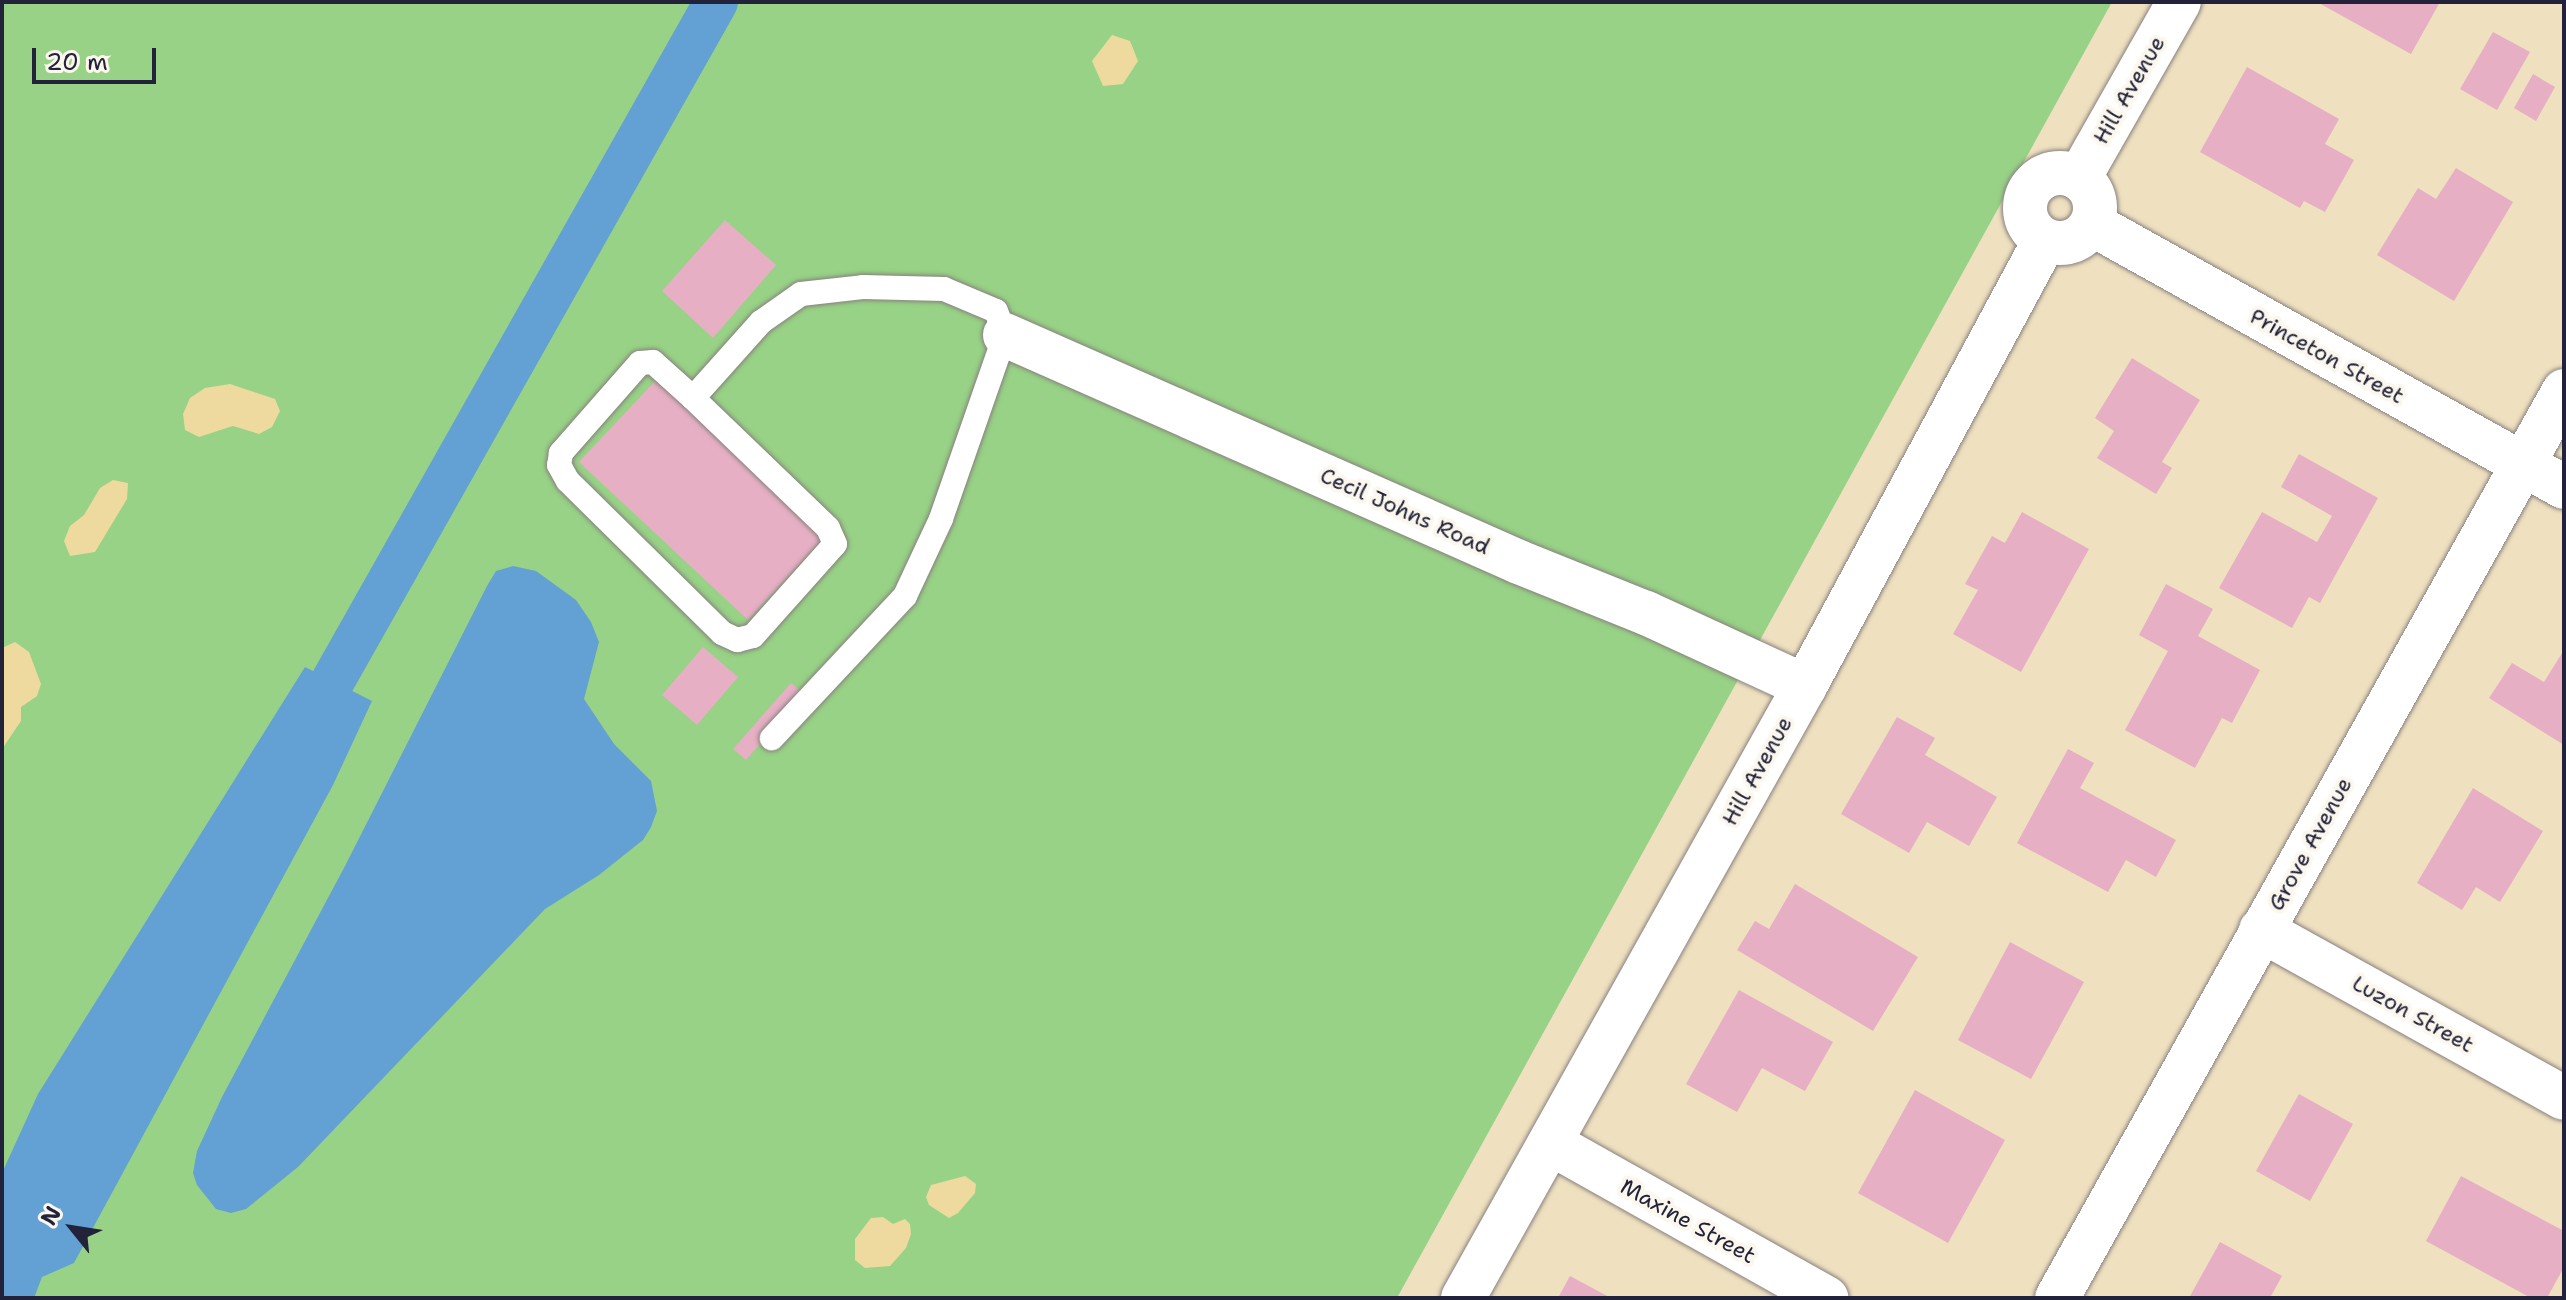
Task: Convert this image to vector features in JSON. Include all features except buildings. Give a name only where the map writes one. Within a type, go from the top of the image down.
[{"type":"street","name":"Hill Avenue","points":[[2079,178],[2179,2]]},
{"type":"street","points":[[2054,173],[2079,178],[2092,194],[2092,224],[2077,239],[2066,243],[2045,240],[2028,224],[2025,215],[2031,188],[2054,173]]},
{"type":"street","name":"Princeton Street","points":[[2092,224],[2564,487]]},
{"type":"street","name":"Hill Avenue","points":[[1463,1298],[1805,686],[2045,240]]},
{"type":"street","name":"Cecil Johns Road","points":[[1005,335],[1519,562],[1646,613],[1805,686]]},
{"type":"street","name":"Grove Avenue","points":[[2057,1298],[2564,391]]},
{"type":"street","name":"Luzon Street","points":[[2261,930],[2564,1098]]},
{"type":"street","name":"Maxine Street","points":[[1550,1143],[1826,1298]]},
{"type":"lane","points":[[693,398],[761,322],[801,294],[863,287],[944,289],[996,311],[1005,335],[941,519],[905,596],[772,738]]},
{"type":"lane","points":[[653,362],[693,398],[828,528],[835,544],[753,636],[737,640],[722,633],[568,481],[559,465],[561,453],[640,363],[653,362]]},
{"type":"green space","points":[[2,2],[2112,2],[1397,1298],[2,1298]]},
{"type":"sand","points":[[1112,35],[1130,41],[1138,61],[1123,84],[1103,86],[1092,61]]},
{"type":"sand","points":[[230,384],[275,399],[280,411],[272,427],[259,434],[233,426],[199,437],[185,430],[183,414],[190,398],[205,388]]},
{"type":"sand","points":[[113,480],[128,483],[127,499],[95,552],[70,556],[64,541],[70,526],[84,515],[100,488]]},
{"type":"sand","points":[[15,642],[29,652],[41,684],[37,696],[21,707],[21,721],[2,749],[2,648]]},
{"type":"sand","points":[[965,1176],[976,1184],[975,1193],[958,1213],[949,1218],[929,1205],[926,1197],[931,1185]]},
{"type":"sand","points":[[883,1217],[893,1224],[905,1219],[910,1224],[911,1234],[906,1248],[890,1266],[865,1268],[855,1260],[855,1239],[871,1218]]},
{"type":"water","points":[[513,566],[536,571],[576,600],[591,622],[599,642],[584,699],[614,744],[651,781],[657,811],[651,827],[643,840],[599,875],[545,909],[298,1167],[246,1209],[231,1213],[216,1209],[197,1185],[193,1173],[197,1151],[222,1097],[345,866],[487,586],[496,571]]},
{"type":"water","points":[[305,667],[372,701],[333,785],[74,1263],[42,1277],[34,1298],[2,1298],[2,1173],[38,1094]]},
{"type":"waterway","points":[[304,732],[716,2]]}]
